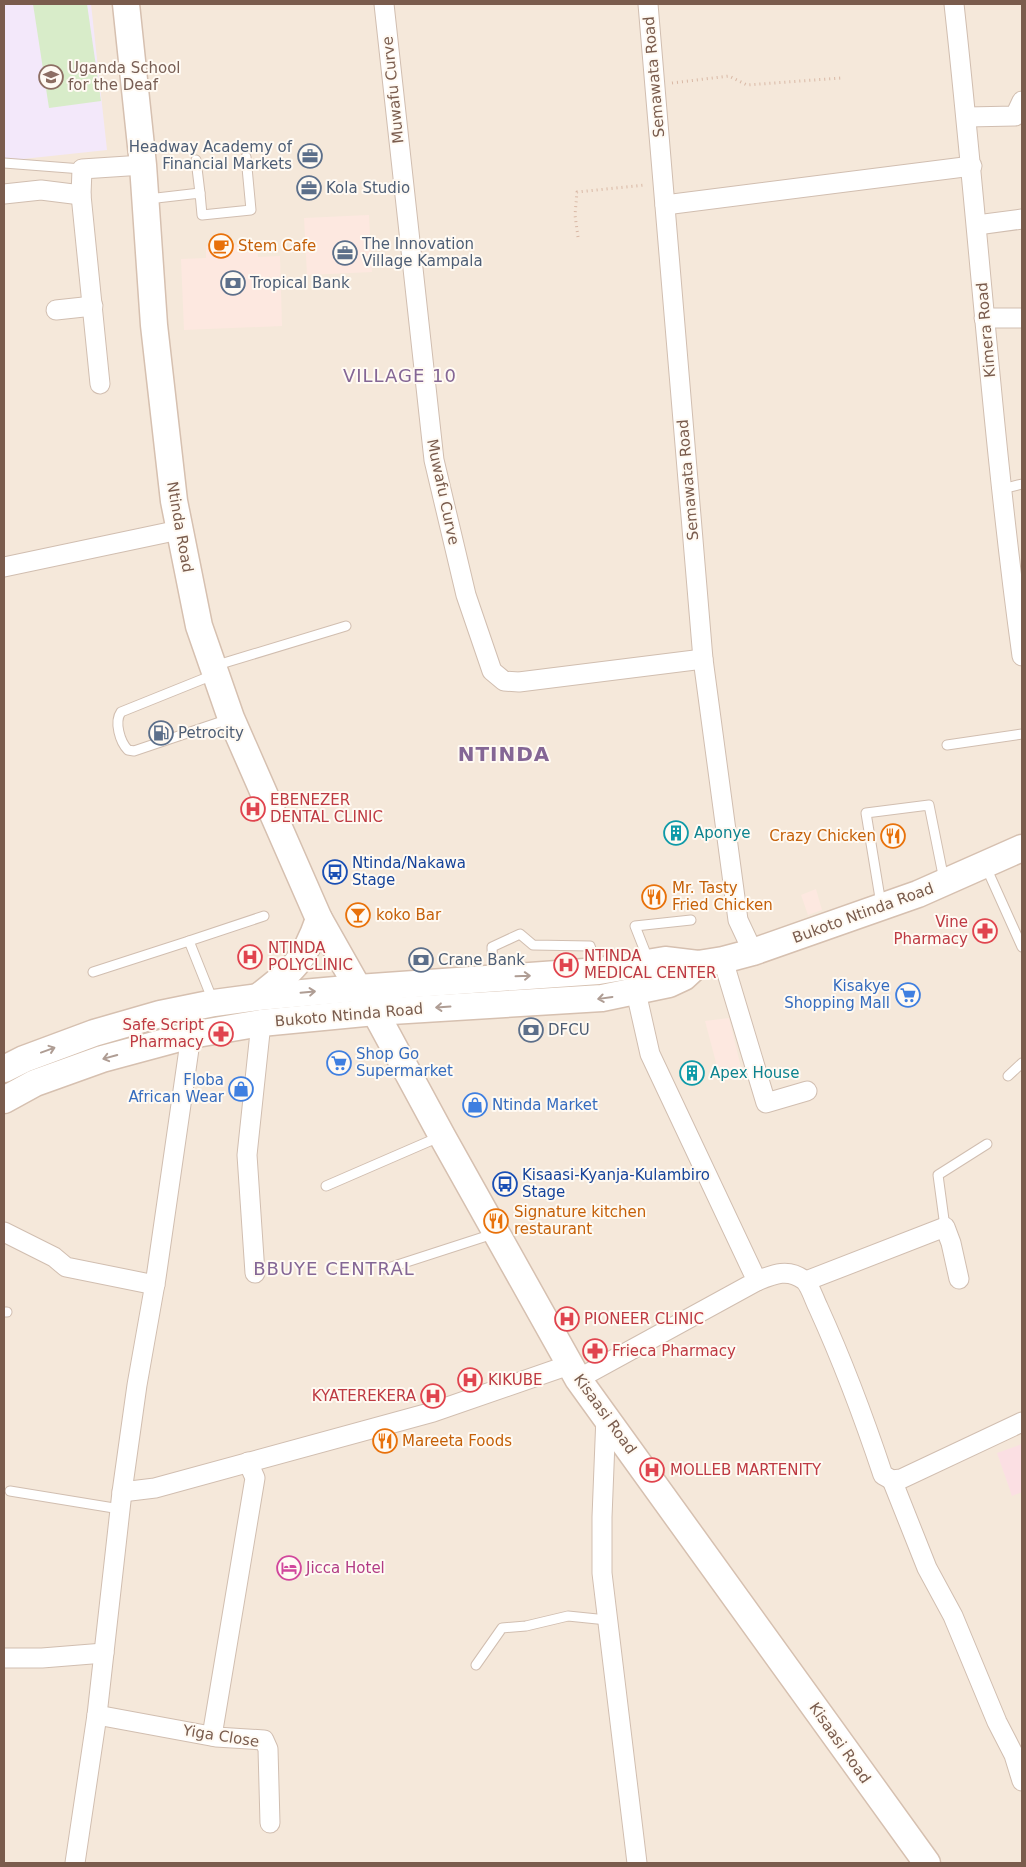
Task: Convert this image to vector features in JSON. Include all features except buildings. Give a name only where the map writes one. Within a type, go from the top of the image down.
[{"type":"main road","name":"Ntinda Road","points":[[126,4],[146,199],[154,325],[174,500],[199,626],[231,718],[320,918],[358,988],[375,1012]]},
{"type":"main road","name":"Bukoto Ntinda Road","points":[[4,1069],[24,1058],[94,1033],[160,1014],[258,996],[493,977],[598,972],[649,962],[711,962],[753,952],[881,907],[945,882],[1022,848]]},
{"type":"main road","points":[[258,996],[293,970],[311,944],[320,918]]},
{"type":"main road","name":"Bukoto Ntinda Road","points":[[4,1100],[35,1083],[102,1059],[191,1035],[261,1023],[375,1012],[446,1006],[602,998],[669,984],[711,962]]},
{"type":"main road","name":"Kisaasi Road","points":[[375,1012],[496,1234],[574,1372],[927,1863]]},
{"type":"street","name":"Muwafu Curve","points":[[384,4],[434,460],[466,595],[492,671],[504,681],[519,682],[703,660]]},
{"type":"street","name":"Semawata Road","points":[[648,4],[703,660],[738,920],[753,952]]},
{"type":"street","name":"Kimera Road","points":[[954,4],[972,166],[984,318],[1022,656]]},
{"type":"street","points":[[967,117],[1015,116],[1022,101]]},
{"type":"street","points":[[100,384],[82,195],[82,169],[143,165]]},
{"type":"street","points":[[665,205],[972,166]]},
{"type":"street","points":[[4,194],[41,190],[82,195]]},
{"type":"street","points":[[977,224],[1022,219]]},
{"type":"street","points":[[56,310],[93,306]]},
{"type":"street","points":[[984,318],[1022,318]]},
{"type":"street","points":[[4,567],[179,530]]},
{"type":"street","points":[[711,962],[766,1103],[808,1092]]},
{"type":"street","points":[[636,992],[650,1054],[757,1281]]},
{"type":"street","points":[[255,1273],[247,1154],[261,1023]]},
{"type":"street","points":[[75,1863],[97,1715],[121,1501],[137,1385],[155,1285],[191,1035]]},
{"type":"street","points":[[806,1281],[945,1227],[952,1243],[959,1279]]},
{"type":"street","points":[[4,1232],[54,1257],[66,1267],[155,1285]]},
{"type":"street","points":[[121,1501],[155,1488],[574,1372],[757,1281],[777,1273],[792,1274],[806,1281],[833,1339],[861,1408],[883,1475],[892,1480],[901,1479],[929,1468],[1022,1422]]},
{"type":"street","points":[[606,1416],[602,1573],[636,1863]]},
{"type":"street","points":[[212,1736],[255,1478],[248,1462]]},
{"type":"street","points":[[892,1480],[927,1568],[953,1616],[997,1722],[1014,1756],[1022,1781]]},
{"type":"street","points":[[4,1658],[42,1658],[104,1653]]},
{"type":"street","name":"Yiga Close","points":[[97,1715],[212,1736],[264,1740],[268,1749],[270,1823]]},
{"type":"lane","points":[[196,160],[202,215],[251,210],[246,157]]},
{"type":"lane","points":[[4,163],[82,169]]},
{"type":"lane","points":[[146,199],[200,193]]},
{"type":"lane","points":[[1002,489],[1022,484]]},
{"type":"lane","points":[[231,718],[134,751],[128,750],[121,739],[118,719],[121,712],[162,697],[215,670],[346,626]]},
{"type":"lane","points":[[947,745],[1022,734]]},
{"type":"lane","points":[[881,907],[866,813],[929,805],[945,882]]},
{"type":"lane","points":[[984,864],[1022,947]]},
{"type":"lane","points":[[93,972],[264,916]]},
{"type":"lane","points":[[649,962],[635,926],[691,920]]},
{"type":"lane","points":[[493,977],[492,948],[520,934],[532,945],[590,946],[598,972]]},
{"type":"lane","points":[[189,940],[214,1003]]},
{"type":"lane","points":[[1008,1076],[1022,1063]]},
{"type":"lane","points":[[326,1186],[442,1136]]},
{"type":"lane","points":[[945,1227],[938,1176],[987,1144]]},
{"type":"lane","points":[[385,1269],[496,1234]]},
{"type":"lane","points":[[10,1491],[121,1501]]},
{"type":"lane","points":[[476,1666],[502,1628],[526,1626],[568,1616],[607,1620]]},
{"type":"path","points":[[654,83],[683,82],[729,76],[747,85],[841,78]]},
{"type":"path","points":[[578,237],[575,215],[577,192],[663,184]]},
{"type":"shaded area","points":[[4,4],[1022,4],[1022,1863],[4,1863]]},
{"type":"shaded area","name":"Uganda School for the Deaf","points":[[4,4],[91,4],[107,150],[4,161]]},
{"type":"shaded area","points":[[369,215],[372,272],[307,275],[304,218]]},
{"type":"shaded area","points":[[257,244],[258,257],[280,256],[282,326],[184,330],[181,259],[206,258],[206,246]]},
{"type":"shaded area","points":[[816,889],[822,910],[808,915],[801,895]]},
{"type":"shaded area","points":[[729,1018],[741,1067],[719,1074],[705,1021]]},
{"type":"shaded area","points":[[1022,1444],[1022,1492],[1012,1496],[997,1453]]},
{"type":"green space","points":[[33,4],[87,4],[101,101],[49,108]]},
{"type":"place","name":"Uganda School for the Deaf","points":[[51,77]]},
{"type":"place","name":"Headway Academy of Financial Markets","points":[[310,156]]},
{"type":"place","name":"Kola Studio","points":[[309,188]]},
{"type":"place","name":"Stem Cafe","points":[[221,246]]},
{"type":"place","name":"The Innovation Village Kampala","points":[[345,253]]},
{"type":"place","name":"Tropical Bank","points":[[233,283]]},
{"type":"place","name":"Petrocity","points":[[161,733]]},
{"type":"place","name":"EBENEZER DENTAL CLINIC","points":[[253,809]]},
{"type":"place","name":"Aponye","points":[[676,833]]},
{"type":"place","name":"Crazy Chicken","points":[[893,836]]},
{"type":"place","name":"Ntinda/Nakawa Stage","points":[[335,872]]},
{"type":"place","name":"Mr. Tasty Fried Chicken","points":[[654,897]]},
{"type":"place","name":"koko Bar","points":[[358,915]]},
{"type":"place","name":"Vine Pharmacy","points":[[985,931]]},
{"type":"place","name":"NTINDA POLYCLINIC","points":[[250,957]]},
{"type":"place","name":"Crane Bank","points":[[421,960]]},
{"type":"place","name":"NTINDA MEDICAL CENTER","points":[[566,965]]},
{"type":"place","name":"Kisakye Shopping Mall","points":[[908,995]]},
{"type":"place","name":"DFCU","points":[[531,1030]]},
{"type":"place","name":"Safe Script Pharmacy","points":[[221,1034]]},
{"type":"place","name":"Shop Go Supermarket","points":[[339,1063]]},
{"type":"place","name":"Apex House","points":[[692,1073]]},
{"type":"place","name":"Floba African Wear","points":[[241,1089]]},
{"type":"place","name":"Ntinda Market","points":[[475,1105]]},
{"type":"place","name":"Kisaasi-Kyanja-Kulambiro Stage","points":[[505,1184]]},
{"type":"place","name":"Signature kitchen restaurant","points":[[496,1221]]},
{"type":"place","name":"PIONEER CLINIC","points":[[567,1319]]},
{"type":"place","name":"Frieca Pharmacy","points":[[595,1351]]},
{"type":"place","name":"KIKUBE","points":[[470,1380]]},
{"type":"place","name":"KYATEREKERA","points":[[433,1396]]},
{"type":"place","name":"Mareeta Foods","points":[[385,1441]]},
{"type":"place","name":"MOLLEB MARTENITY","points":[[652,1470]]},
{"type":"place","name":"Jicca Hotel","points":[[289,1568]]},
{"type":"district","name":"VILLAGE 10","points":[[400,375]]},
{"type":"district","name":"NTINDA","points":[[504,754]]},
{"type":"district","name":"BBUYE CENTRAL","points":[[334,1268]]}]
